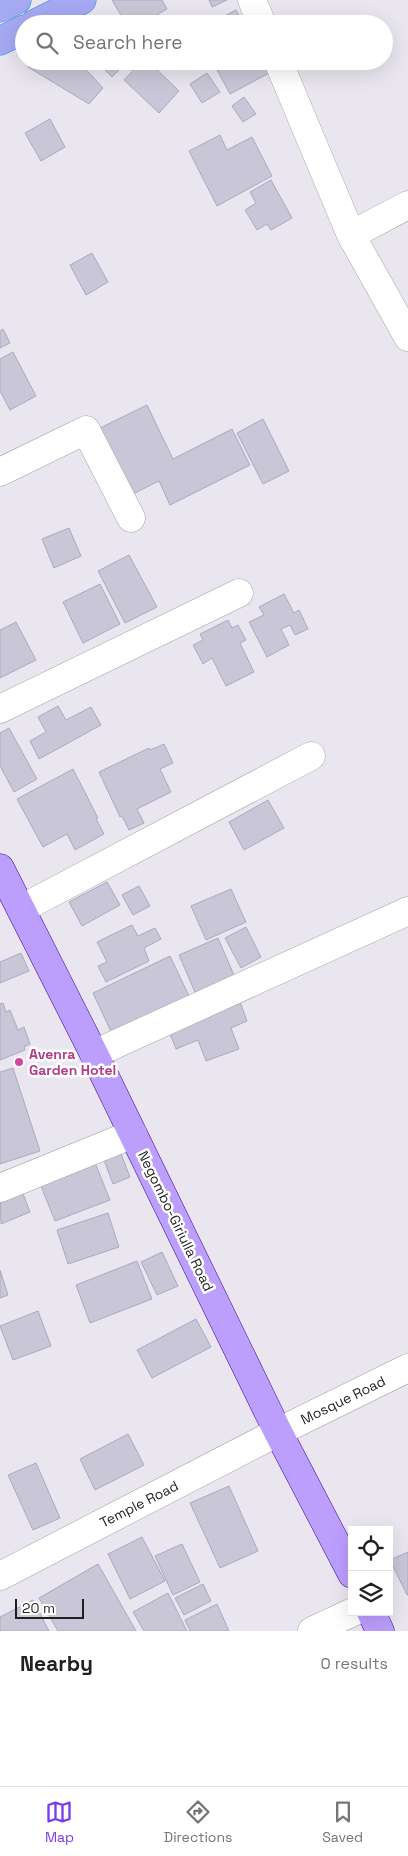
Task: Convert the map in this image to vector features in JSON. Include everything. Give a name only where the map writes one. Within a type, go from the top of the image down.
[{"type":"highway","points":[[0,8],[17,0]]},
{"type":"highway","points":[[52,15],[82,0]]},
{"type":"highway","points":[[0,41],[15,34]]},
{"type":"main road","name":"Negombo-Giriulla Road","points":[[0,868],[94,1054],[278,1432],[350,1571]]},
{"type":"main road","points":[[374,1616],[380,1631]]},
{"type":"street","points":[[252,0],[258,15]]},
{"type":"street","points":[[282,70],[351,235],[408,336]]},
{"type":"street","points":[[351,235],[408,205]]},
{"type":"street","points":[[0,472],[86,430],[131,518]]},
{"type":"street","points":[[0,709],[239,593]]},
{"type":"street","points":[[21,909],[311,756]]},
{"type":"street","points":[[94,1054],[408,911]]},
{"type":"street","points":[[0,1188],[133,1134]]},
{"type":"street","name":"Mosque Road","points":[[278,1432],[408,1368]]},
{"type":"street","name":"Temple Road","points":[[0,1576],[278,1432]]},
{"type":"street","points":[[312,1631],[348,1614]]},
{"type":"building","points":[[112,0],[162,0],[167,9],[157,15],[121,15]]},
{"type":"building","points":[[209,0],[227,0],[212,7]]},
{"type":"building","points":[[236,10],[239,15],[226,15]]},
{"type":"building","points":[[33,70],[86,70],[103,88],[89,104]]},
{"type":"building","points":[[105,70],[119,70],[112,77]]},
{"type":"building","points":[[133,70],[157,70],[179,91],[159,113],[124,80]]},
{"type":"building","points":[[217,70],[270,70],[271,72],[230,94]]},
{"type":"building","points":[[207,73],[220,92],[202,103],[190,84]]},
{"type":"building","points":[[244,97],[256,114],[243,122],[232,106]]},
{"type":"building","points":[[50,119],[65,147],[41,161],[25,133]]},
{"type":"building","points":[[220,135],[227,150],[252,137],[272,176],[217,206],[189,151]]},
{"type":"building","points":[[271,180],[292,218],[271,230],[267,224],[257,230],[245,210],[256,203],[250,192]]},
{"type":"building","points":[[92,253],[108,282],[86,295],[70,265]]},
{"type":"building","points":[[3,329],[10,343],[0,348],[0,331]]},
{"type":"building","points":[[13,352],[36,396],[10,410],[0,391],[0,359]]},
{"type":"building","points":[[147,405],[173,459],[232,429],[250,465],[170,505],[159,481],[133,494],[100,428]]},
{"type":"building","points":[[263,419],[289,471],[263,484],[237,433]]},
{"type":"building","points":[[69,528],[81,556],[54,568],[42,539]]},
{"type":"building","points":[[129,555],[157,607],[125,623],[98,571]]},
{"type":"building","points":[[100,584],[120,624],[83,643],[63,602]]},
{"type":"building","points":[[284,594],[294,613],[299,610],[308,629],[295,635],[290,625],[281,629],[289,645],[267,657],[249,622],[264,615],[259,607]]},
{"type":"building","points":[[228,620],[232,628],[238,625],[246,640],[240,643],[254,672],[226,686],[212,658],[203,664],[193,645],[203,640],[200,634]]},
{"type":"building","points":[[16,622],[36,660],[0,678],[0,630]]},
{"type":"building","points":[[58,706],[66,720],[91,707],[101,725],[39,759],[30,741],[46,732],[38,717]]},
{"type":"building","points":[[9,728],[37,779],[14,792],[0,766],[0,733]]},
{"type":"building","points":[[164,744],[173,763],[160,769],[171,792],[137,809],[144,823],[129,830],[122,816],[120,817],[99,772],[149,748],[150,750]]},
{"type":"building","points":[[73,769],[104,834],[75,850],[67,834],[43,847],[17,799]]},
{"type":"building","points":[[268,800],[284,828],[244,850],[229,822]]},
{"type":"building","points":[[107,882],[120,905],[82,926],[69,902]]},
{"type":"building","points":[[139,886],[150,906],[133,915],[122,895]]},
{"type":"building","points":[[231,889],[246,922],[206,940],[191,906]]},
{"type":"building","points":[[132,925],[138,936],[155,928],[161,939],[144,948],[149,961],[106,982],[98,966],[107,962],[97,942]]},
{"type":"building","points":[[246,927],[261,957],[241,968],[225,938]]},
{"type":"building","points":[[218,938],[236,980],[197,997],[179,955]]},
{"type":"building","points":[[21,953],[29,971],[0,983],[0,962]]},
{"type":"building","points":[[170,956],[190,998],[113,1036],[93,993]]},
{"type":"building","points":[[238,996],[247,1021],[231,1028],[239,1049],[206,1061],[198,1040],[176,1049],[166,1024]]},
{"type":"building","points":[[3,1003],[6,1012],[10,1010],[18,1030],[24,1027],[30,1044],[24,1047],[25,1050],[0,1060],[0,1004]]},
{"type":"building","points":[[13,1068],[40,1151],[0,1164],[0,1072]]},
{"type":"building","points":[[118,1146],[130,1177],[113,1184],[101,1152]]},
{"type":"building","points":[[92,1155],[110,1200],[55,1221],[37,1176]]},
{"type":"building","points":[[20,1186],[30,1212],[1,1224],[0,1194]]},
{"type":"building","points":[[108,1213],[119,1247],[68,1264],[57,1230]]},
{"type":"building","points":[[162,1252],[178,1286],[157,1295],[141,1262]]},
{"type":"building","points":[[137,1261],[152,1299],[90,1323],[76,1285]]},
{"type":"building","points":[[0,1270],[8,1295],[0,1298]]},
{"type":"building","points":[[38,1311],[51,1346],[13,1360],[0,1326]]},
{"type":"building","points":[[196,1319],[211,1347],[152,1378],[137,1350]]},
{"type":"building","points":[[128,1434],[144,1465],[95,1490],[80,1459]]},
{"type":"building","points":[[36,1463],[60,1518],[33,1530],[8,1475]]},
{"type":"building","points":[[229,1486],[258,1551],[220,1568],[190,1503]]},
{"type":"building","points":[[142,1537],[165,1581],[130,1599],[108,1554]]},
{"type":"building","points":[[182,1544],[200,1582],[173,1595],[155,1556]]},
{"type":"building","points":[[408,1552],[408,1595],[393,1566],[393,1559]]},
{"type":"building","points":[[98,1564],[136,1631],[58,1631],[39,1598]]},
{"type":"building","points":[[203,1584],[211,1601],[184,1615],[175,1598]]},
{"type":"building","points":[[168,1593],[187,1631],[144,1631],[133,1612]]},
{"type":"building","points":[[33,1600],[49,1631],[0,1631],[0,1617]]},
{"type":"building","points":[[217,1604],[229,1631],[190,1631],[185,1620]]},
{"type":"place","name":"Avenra Garden Hotel","points":[[19,1062]]}]
